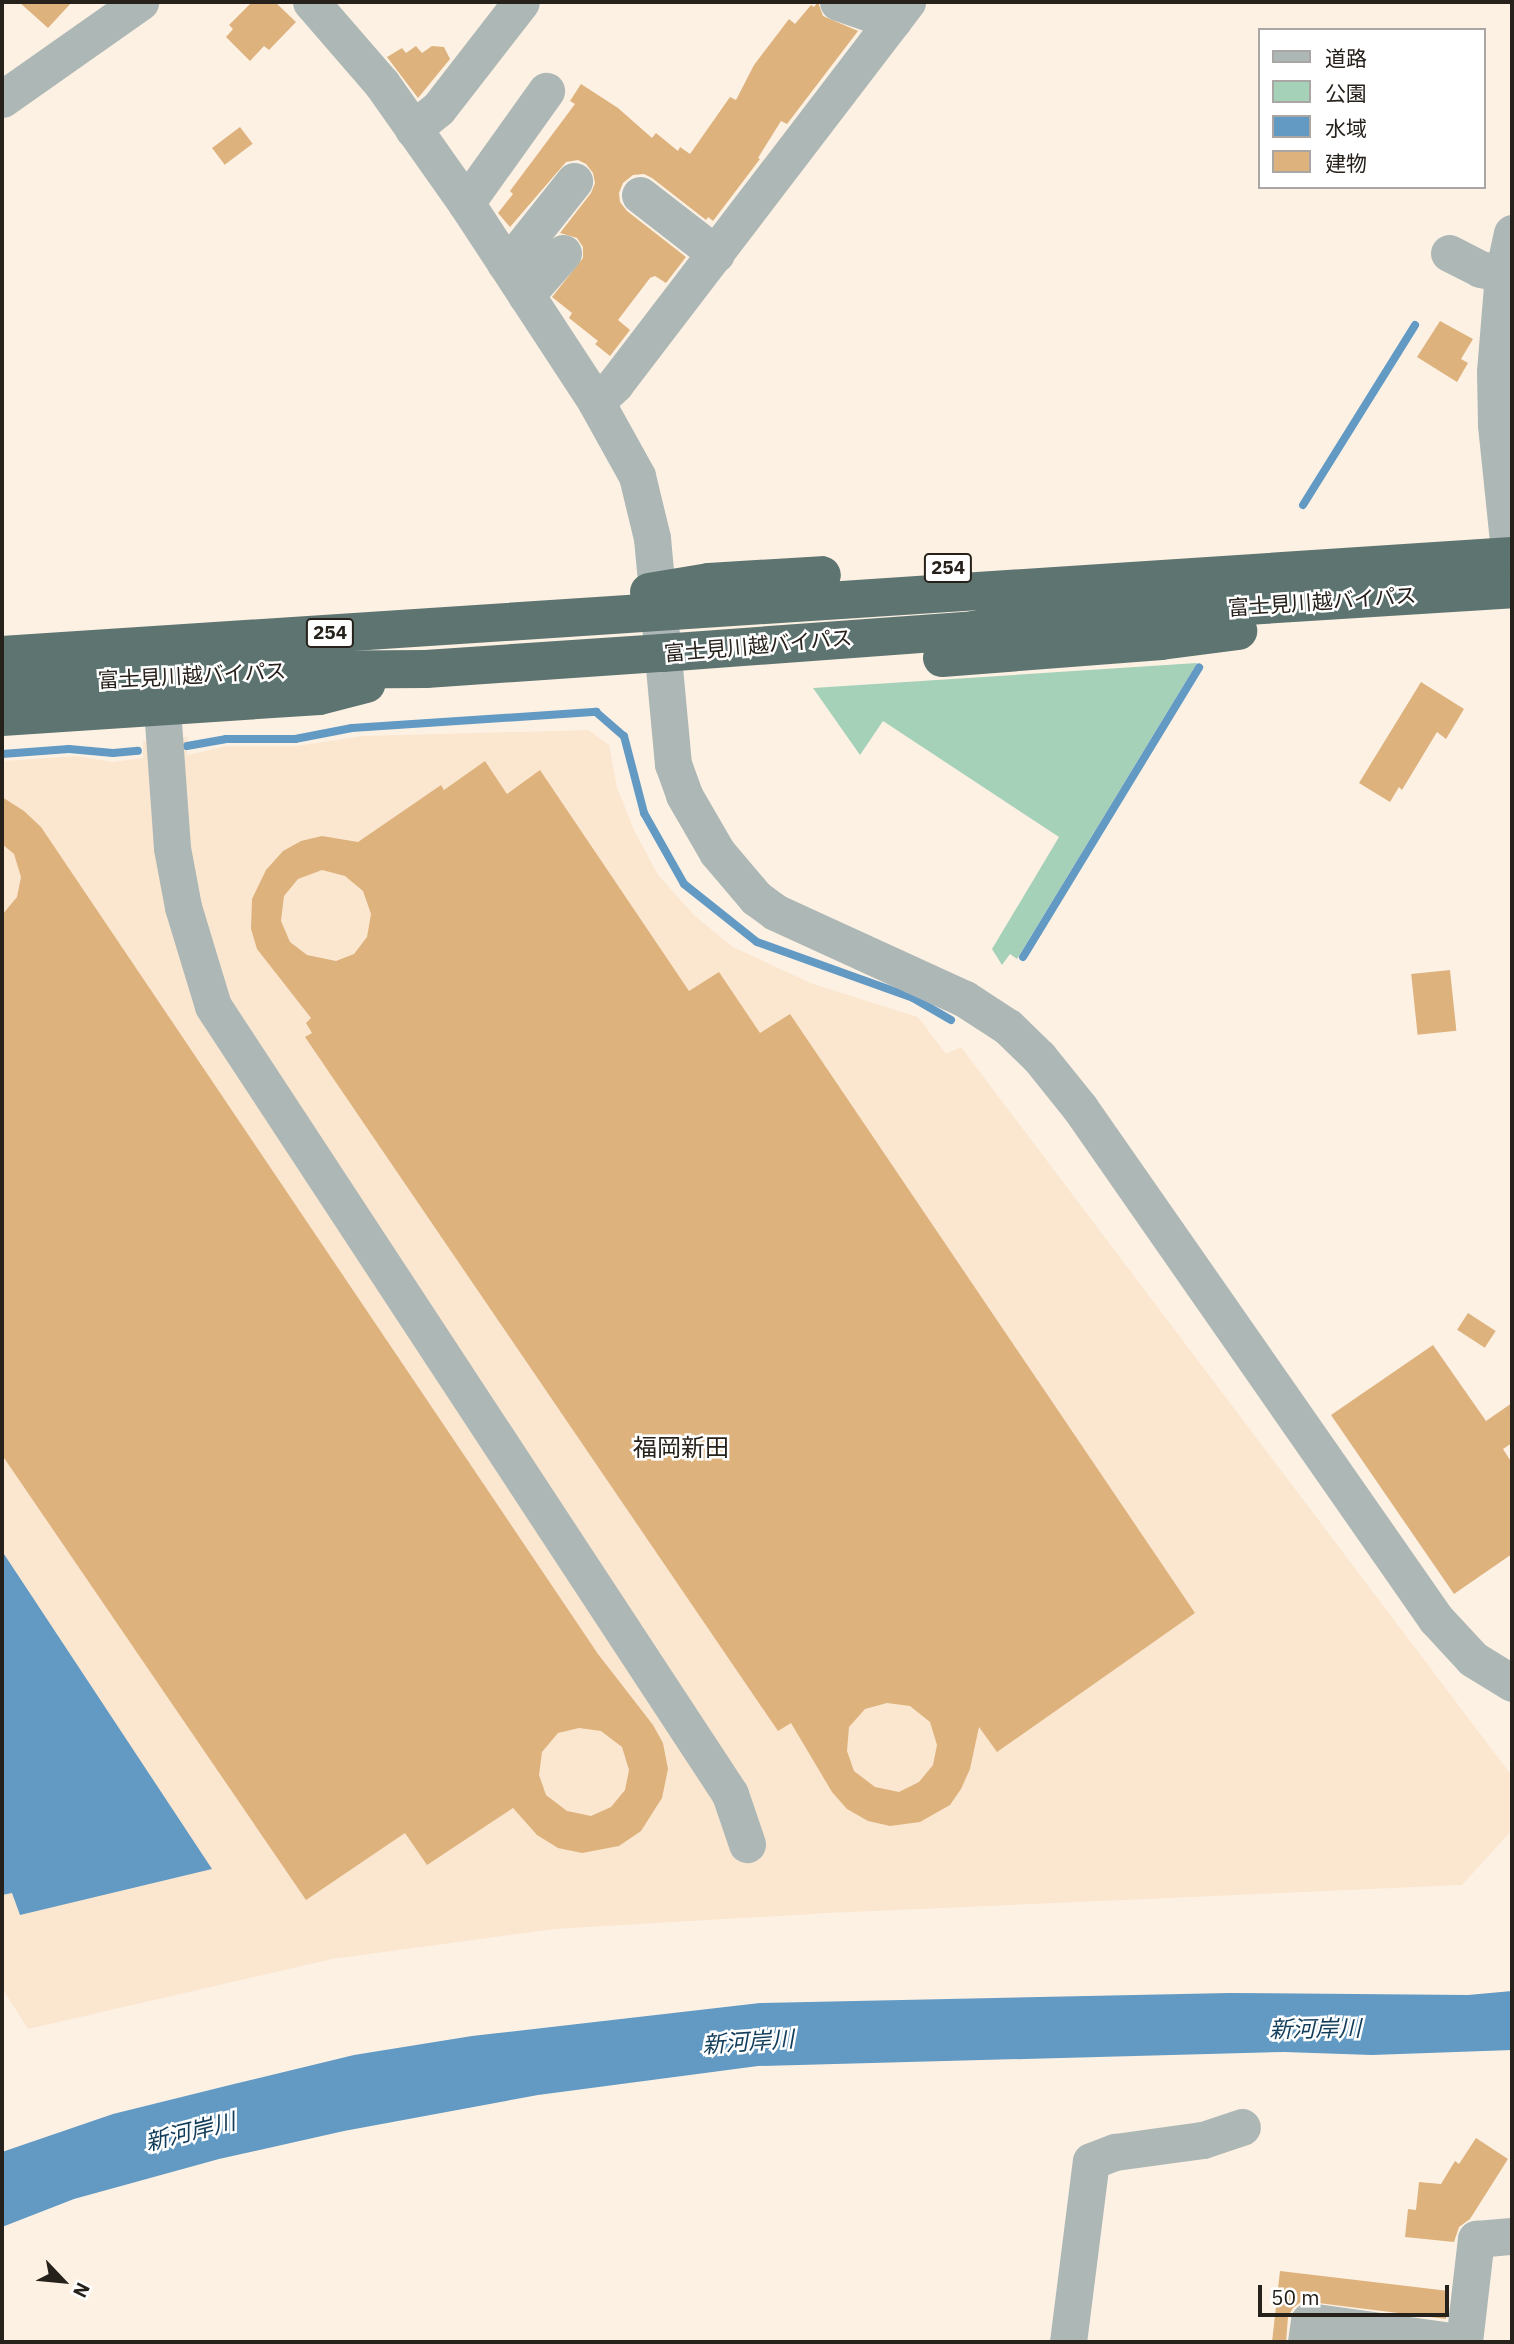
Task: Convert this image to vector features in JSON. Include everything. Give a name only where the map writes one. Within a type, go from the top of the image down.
[{"type":"highway","name":"富士見川越バイパス","points":[[2,687],[272,670],[426,669],[974,630],[1147,596],[1511,539]]},
{"type":"highway","name":"254","points":[[659,603],[709,582],[1511,539]]},
{"type":"highway","name":"富士見川越バイパス","points":[[2,655],[389,629],[439,609],[1512,589]]},
{"type":"highway","name":"254","points":[[827,639],[888,662],[1161,640],[1223,632],[1512,616]]},
{"type":"highway","points":[[2,717],[319,696],[426,669]]},
{"type":"street","points":[[2,99],[139,2]]},
{"type":"street","points":[[310,2],[359,54],[466,203],[596,402],[637,476],[652,538],[673,764],[699,822],[734,875],[756,898],[775,912],[965,999],[1008,1027],[1040,1057],[1096,1131],[1436,1619],[1473,1659],[1512,1683]]},
{"type":"street","points":[[413,129],[438,109],[521,2]]},
{"type":"street","points":[[596,402],[615,384],[900,11],[838,2]]},
{"type":"street","points":[[466,203],[546,91]]},
{"type":"street","points":[[505,263],[520,249],[574,181]]},
{"type":"street","points":[[640,195],[716,254]]},
{"type":"street","points":[[1512,233],[1503,274],[1495,372],[1496,425],[1511,539],[1512,581]]},
{"type":"street","points":[[526,295],[563,253]]},
{"type":"street","points":[[1449,253],[1479,269],[1503,274]]},
{"type":"street","points":[[162,708],[172,848],[183,907],[213,1006],[730,1794],[747,1844]]},
{"type":"street","points":[[1068,2342],[1091,2161],[1115,2152],[1203,2140],[1242,2127]]},
{"type":"street","points":[[1306,2342],[1309,2321],[1462,2342],[1476,2239],[1512,2236]]},
{"type":"shaded area","points":[[588,730],[609,745],[617,787],[634,830],[658,875],[695,916],[733,947],[813,984],[918,1017],[946,1054],[961,1047],[1512,1776],[1512,1830],[1462,1885],[829,1913],[555,1929],[332,1959],[28,2029],[2,1988],[2,761],[77,756],[113,762],[143,758],[143,741],[188,737],[187,755],[227,746],[296,746],[363,736]]},
{"type":"green space","points":[[1197,663],[1017,959],[1010,954],[1002,965],[992,949],[1059,837],[883,721],[860,755],[813,688]]},
{"type":"water","points":[[2,1551],[212,1869],[20,1915],[12,1893],[2,1895]]},
{"type":"water","name":"新河岸川","points":[[1512,1991],[1512,2050],[1372,2055],[1284,2052],[758,2066],[538,2095],[344,2131],[219,2159],[74,2199],[2,2227],[2,2152],[113,2114],[234,2084],[354,2055],[472,2036],[760,2003],[1229,1993],[1468,1995]]},
{"type":"building","points":[[19,2],[72,2],[48,28]]},
{"type":"building","points":[[252,2],[275,2],[296,22],[269,50],[264,46],[250,61],[226,37],[233,29],[229,25]]},
{"type":"building","points":[[818,2],[823,16],[858,31],[787,124],[781,121],[758,158],[760,159],[713,221],[708,217],[706,220],[644,174],[633,175],[623,183],[619,193],[620,202],[627,211],[686,257],[666,283],[655,276],[650,278],[618,320],[630,330],[610,356],[595,344],[598,341],[569,318],[572,313],[552,297],[583,258],[583,247],[577,238],[560,233],[591,193],[595,183],[593,173],[586,164],[578,160],[566,162],[510,227],[498,213],[513,194],[510,191],[575,104],[570,101],[581,84],[618,108],[652,138],[656,133],[678,151],[680,147],[690,154],[730,97],[736,100],[754,65],[789,19],[795,24],[811,5],[814,7]]},
{"type":"building","points":[[416,46],[422,53],[432,46],[444,47],[450,59],[418,98],[387,57],[402,48],[406,53]]},
{"type":"building","points":[[240,127],[253,144],[225,165],[212,148]]},
{"type":"building","points":[[1440,321],[1473,339],[1461,359],[1468,363],[1457,382],[1417,357]]},
{"type":"building","points":[[1421,682],[1464,709],[1446,739],[1437,732],[1402,790],[1399,787],[1390,802],[1359,783]]},
{"type":"building","points":[[485,761],[507,794],[540,770],[689,991],[719,972],[760,1033],[790,1014],[1195,1613],[997,1752],[979,1727],[970,1769],[961,1789],[950,1805],[920,1822],[890,1826],[868,1821],[847,1809],[832,1792],[791,1723],[778,1731],[305,1037],[312,1033],[306,1023],[311,1018],[257,949],[251,929],[252,899],[266,870],[283,851],[301,841],[322,836],[358,842],[441,785],[444,790]],"holes":[[[322,870],[345,876],[363,891],[371,914],[367,937],[354,954],[336,961],[307,955],[290,942],[281,921],[284,896],[298,879]],[[887,1703],[910,1706],[930,1722],[937,1745],[933,1765],[919,1782],[899,1792],[875,1787],[854,1771],[847,1751],[849,1727],[865,1709]]]},
{"type":"building","points":[[2,797],[24,811],[41,827],[598,1654],[653,1725],[663,1743],[668,1769],[662,1798],[641,1831],[619,1846],[582,1853],[558,1848],[537,1835],[513,1808],[427,1865],[405,1833],[306,1900],[2,1455],[2,915],[17,897],[21,877],[14,854],[2,844]],"holes":[[[579,1728],[601,1731],[622,1747],[629,1770],[625,1790],[611,1807],[591,1816],[567,1811],[546,1795],[539,1775],[542,1752],[558,1733]]]},
{"type":"building","points":[[1450,970],[1456,1031],[1418,1035],[1411,974]]},
{"type":"building","points":[[1468,1313],[1496,1331],[1485,1348],[1457,1330]]},
{"type":"building","points":[[1433,1345],[1486,1421],[1512,1403],[1512,1443],[1503,1449],[1512,1463],[1512,1554],[1454,1594],[1331,1415]]},
{"type":"building","points":[[1476,2138],[1508,2159],[1470,2219],[1459,2227],[1454,2242],[1405,2237],[1408,2209],[1416,2210],[1419,2182],[1441,2184],[1455,2161],[1459,2164]]},
{"type":"building","points":[[1280,2271],[1449,2291],[1446,2319],[1302,2301],[1293,2308],[1288,2317],[1286,2342],[1272,2342]]},
{"type":"waterway","points":[[1303,505],[1415,325]]},
{"type":"waterway","points":[[1023,957],[1199,667]]},
{"type":"waterway","points":[[187,746],[226,739],[295,739],[352,728],[596,712],[624,736],[644,813],[684,884],[757,942],[913,998],[951,1020]]},
{"type":"waterway","points":[[2,754],[69,749],[113,753],[138,751]]},
{"type":"district","name":"福岡新田","points":[[681,1448]]}]
